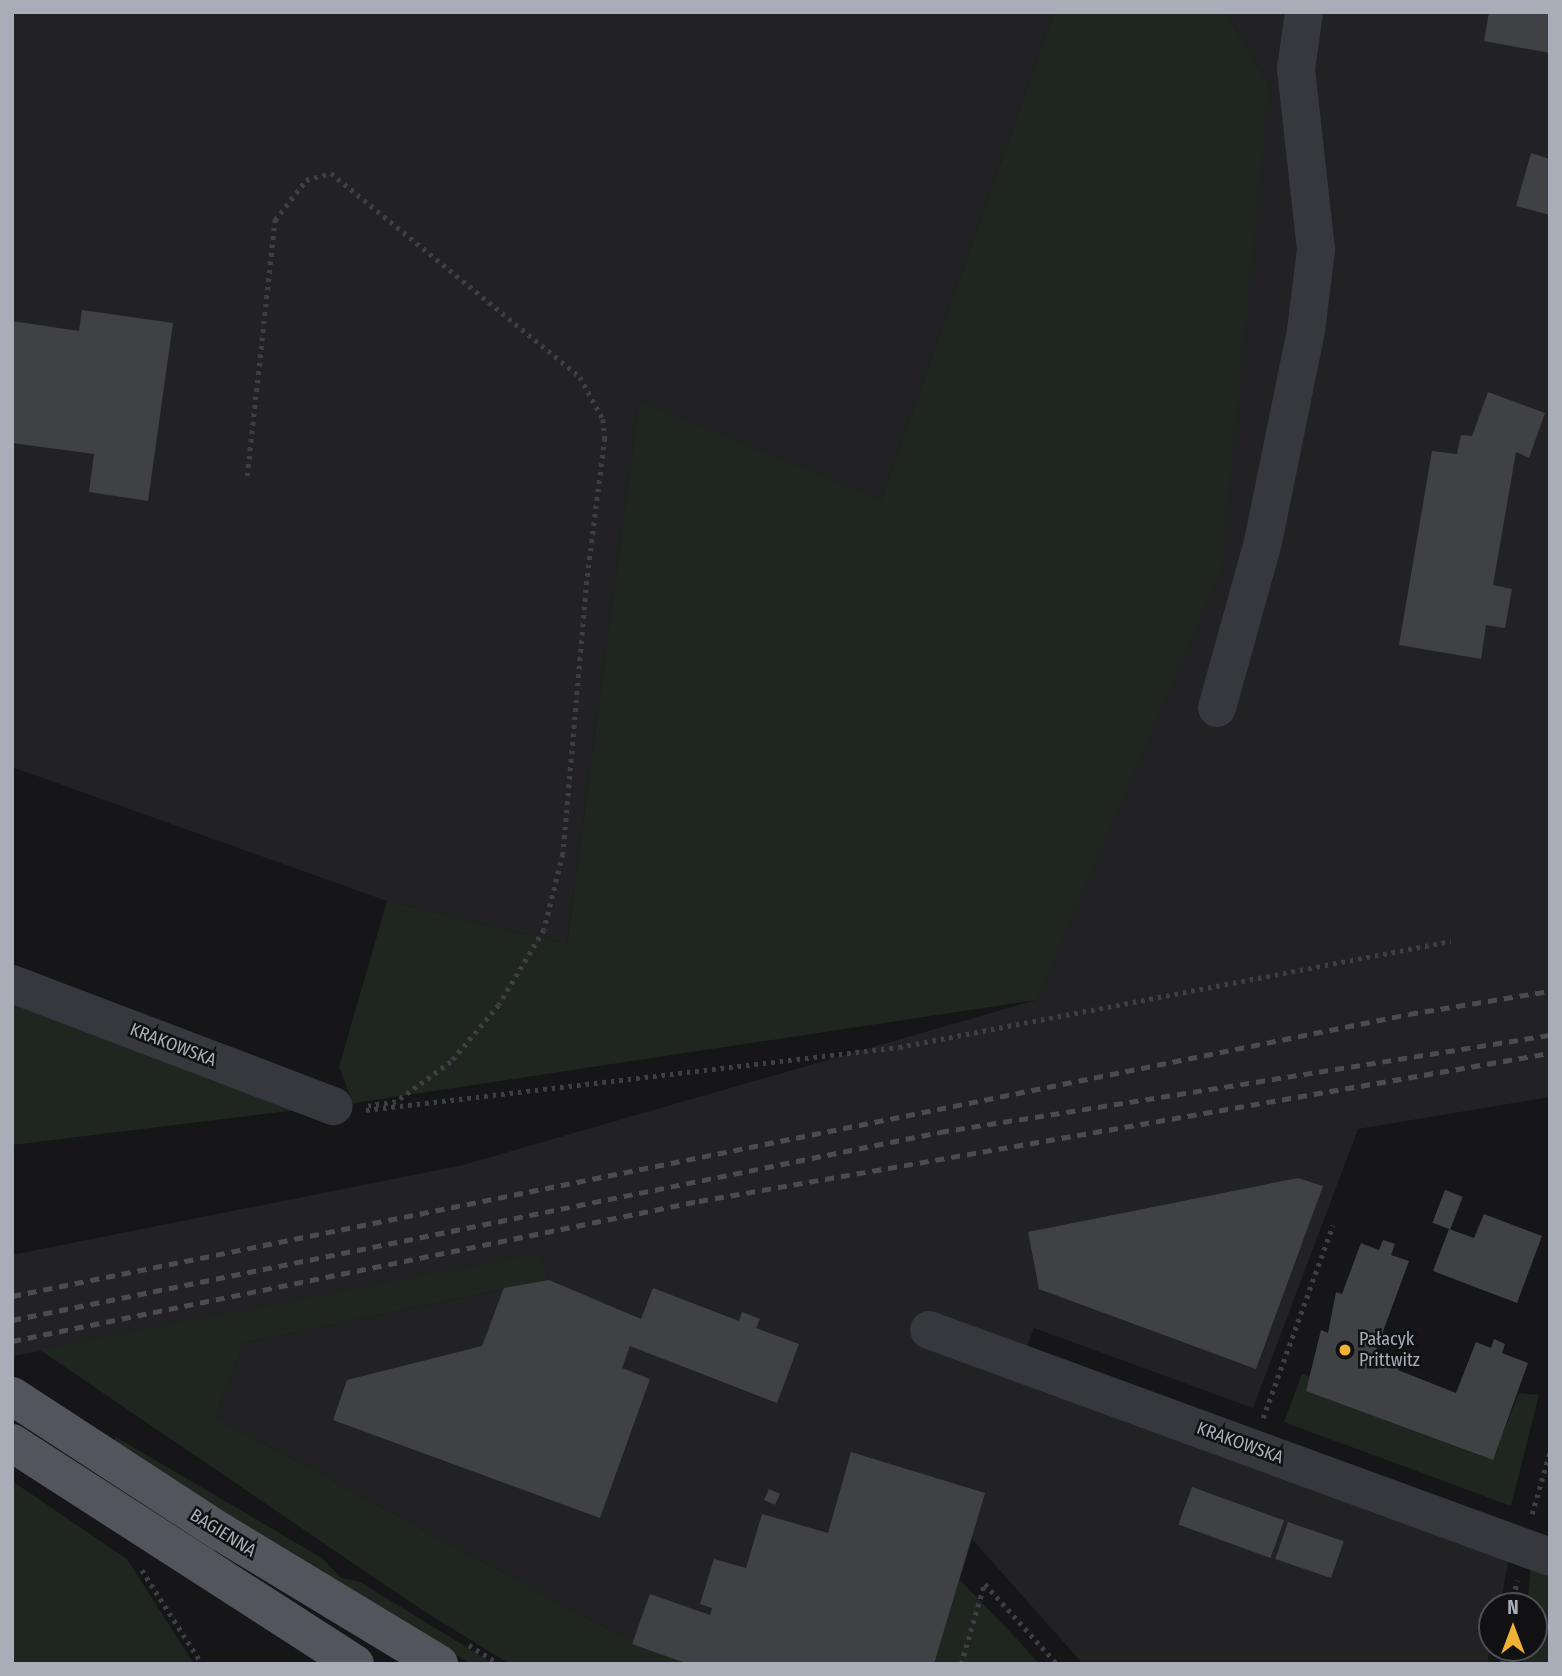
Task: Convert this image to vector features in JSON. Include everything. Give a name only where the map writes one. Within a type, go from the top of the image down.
[{"type":"main road","name":"BAGIENNA","points":[[12,1396],[220,1532],[439,1664]]},
{"type":"main road","points":[[12,1443],[355,1664]]},
{"type":"street","points":[[1217,708],[1264,542],[1307,331],[1316,250],[1296,69],[1304,12]]},
{"type":"street","name":"KRAKOWSKA","points":[[12,984],[334,1106]]},
{"type":"street","name":"KRAKOWSKA","points":[[929,1330],[1536,1552]]},
{"type":"path","points":[[247,476],[275,220],[306,180],[331,173],[580,377],[603,419],[605,438],[587,581],[563,854],[544,930],[499,1005],[451,1062],[396,1102],[334,1106]]},
{"type":"path","points":[[334,1106],[366,1110],[466,1102],[899,1047],[1451,941]]},
{"type":"path","points":[[1253,1448],[1333,1225]]},
{"type":"path","points":[[1536,1552],[1550,1451]]},
{"type":"path","points":[[961,1664],[985,1584],[1057,1664]]},
{"type":"path","points":[[153,1585],[202,1664]]},
{"type":"shaded area","points":[[12,12],[1054,12],[881,500],[639,402],[567,944],[387,901],[12,767]]},
{"type":"shaded area","points":[[1054,12],[1226,12],[1269,85],[1221,569],[1036,1000],[354,1103],[12,1145],[12,993],[175,1053],[353,1103],[339,1067],[387,901],[567,944],[639,401],[881,500]]},
{"type":"shaded area","points":[[1226,12],[1550,12],[1550,1097],[1358,1129],[1253,1408],[1034,1328],[1015,1377],[1509,1558],[1503,1592],[1478,1592],[1478,1662],[1488,1664],[1083,1664],[972,1539],[934,1664],[639,1646],[215,1417],[244,1343],[549,1280],[542,1266],[12,1356],[12,1255],[463,1165],[1036,1000],[1269,85]]},
{"type":"shaded area","points":[[537,1254],[549,1280],[244,1343],[215,1417],[639,1646],[688,1664],[510,1664],[422,1610],[40,1350]]},
{"type":"shaded area","points":[[1302,1374],[1311,1377],[1307,1391],[1492,1460],[1519,1393],[1539,1395],[1511,1506],[1284,1422]]},
{"type":"shaded area","points":[[116,1437],[322,1558],[341,1578],[360,1582],[494,1664],[471,1664],[113,1442]]},
{"type":"shaded area","points":[[12,1481],[127,1559],[194,1664],[12,1664]]},
{"type":"shaded area","points":[[1531,1566],[1550,1574],[1550,1664],[1522,1664],[1548,1662],[1548,1592],[1528,1592]]},
{"type":"shaded area","points":[[959,1579],[1017,1639],[1039,1664],[934,1664]]},
{"type":"building","points":[[1489,12],[1550,12],[1550,53],[1484,41]]},
{"type":"building","points":[[1531,153],[1550,159],[1550,215],[1516,206]]},
{"type":"building","points":[[82,310],[173,323],[148,501],[89,492],[94,454],[12,443],[12,321],[79,331]]},
{"type":"building","points":[[1488,392],[1545,413],[1529,458],[1516,452],[1493,585],[1512,589],[1505,628],[1486,625],[1481,659],[1399,645],[1432,451],[1457,454],[1461,435],[1472,436]]},
{"type":"building","points":[[1298,1178],[1323,1186],[1256,1369],[1039,1289],[1028,1232]]},
{"type":"building","points":[[1445,1190],[1463,1197],[1450,1229],[1432,1223]]},
{"type":"building","points":[[1484,1214],[1542,1236],[1517,1303],[1433,1271],[1449,1229],[1474,1238]]},
{"type":"building","name":"Pałacyk Prittwitz","points":[[1383,1240],[1395,1244],[1391,1255],[1409,1261],[1375,1353],[1401,1363],[1398,1370],[1456,1393],[1476,1342],[1491,1348],[1494,1339],[1505,1344],[1502,1353],[1528,1363],[1493,1460],[1306,1391],[1321,1330],[1328,1333],[1336,1292],[1342,1294],[1361,1243],[1379,1250]]},
{"type":"building","points":[[549,1280],[641,1319],[653,1288],[739,1321],[742,1312],[760,1319],[756,1328],[799,1344],[777,1403],[630,1346],[622,1368],[650,1379],[600,1518],[333,1420],[347,1380],[482,1346],[504,1288]]},
{"type":"building","points":[[851,1452],[985,1493],[934,1664],[688,1664],[632,1644],[650,1594],[710,1615],[712,1608],[700,1604],[714,1559],[746,1568],[762,1514],[828,1533]]},
{"type":"building","points":[[1192,1487],[1284,1521],[1270,1558],[1178,1525]]},
{"type":"building","points":[[769,1489],[780,1494],[775,1505],[764,1500]]},
{"type":"building","points":[[1288,1522],[1344,1541],[1331,1578],[1275,1559]]},
{"type":"railway","points":[[12,1296],[1409,1014],[1550,991]]},
{"type":"railway","points":[[12,1320],[940,1132],[1550,1035]]},
{"type":"railway","points":[[12,1341],[699,1201],[1550,1053]]},
{"type":"place","name":"Pałacyk Prittwitz","points":[[1345,1350]]}]
